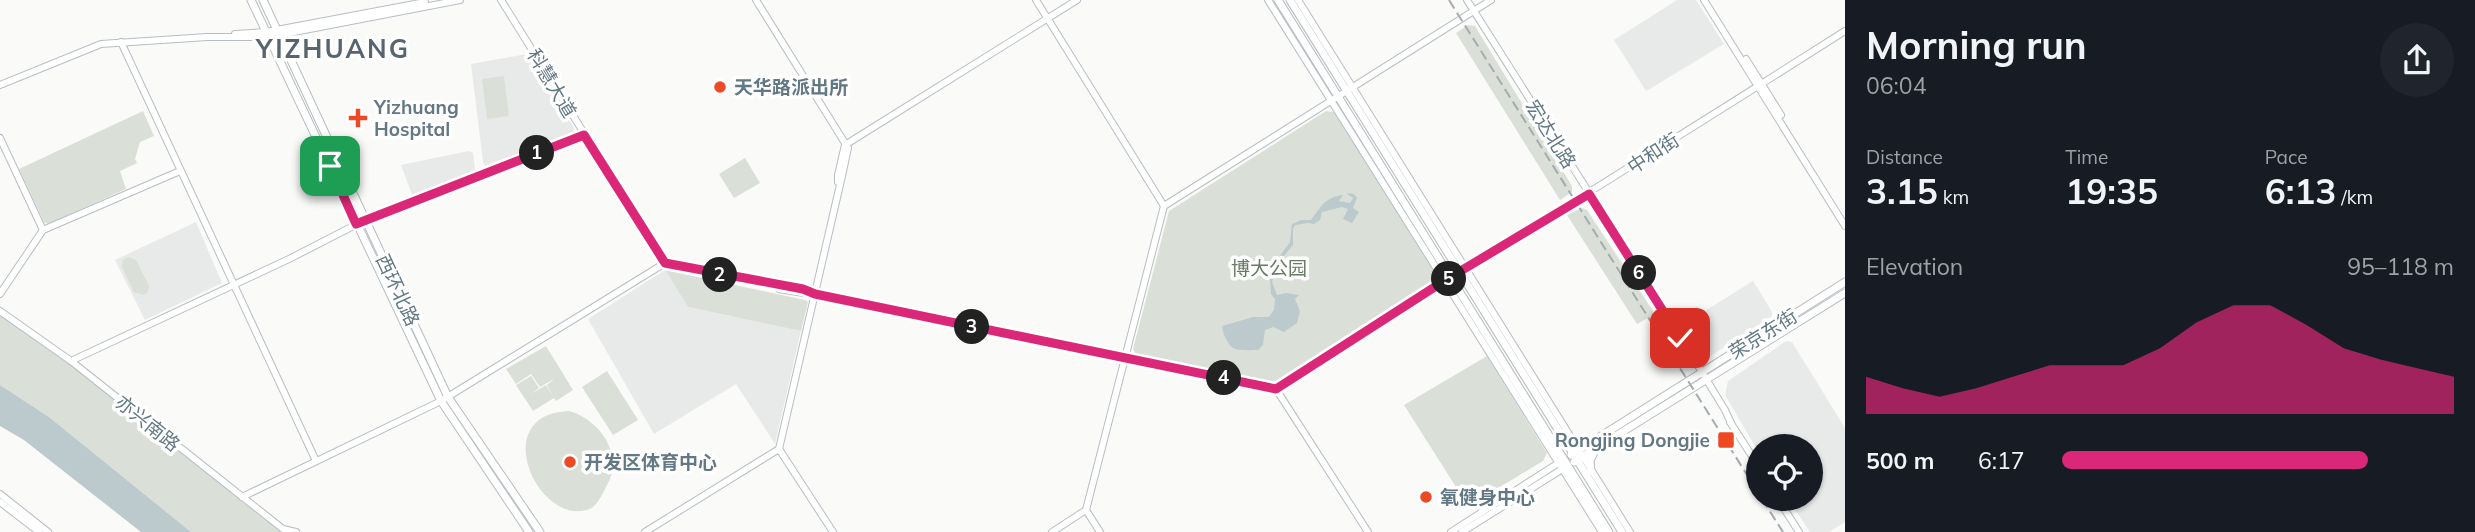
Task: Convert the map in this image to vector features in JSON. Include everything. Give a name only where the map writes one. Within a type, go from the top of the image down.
[{"type":"main road","name":"西环北路","points":[[251,0],[356,224],[444,399],[529,532]]},
{"type":"main road","name":"西环北路","points":[[263,0],[444,399],[540,532]]},
{"type":"main road","points":[[1278,0],[1335,98],[1419,225],[1448,279],[1529,405],[1563,464],[1609,532]]},
{"type":"main road","points":[[1290,0],[1350,89],[1380,144],[1462,271],[1495,330],[1578,455],[1622,532]]},
{"type":"main road","name":"荣京东街","points":[[1578,455],[1595,450],[1845,282]]},
{"type":"main road","name":"荣京东街","points":[[1578,455],[1591,441],[1845,293]]},
{"type":"main road","points":[[1572,439],[1578,442],[1591,441]]},
{"type":"main road","points":[[1591,471],[1590,461],[1595,450]]},
{"type":"main road","points":[[1563,464],[1578,455]]},
{"type":"street","points":[[0,85],[101,44],[267,34],[437,0]]},
{"type":"street","points":[[277,32],[460,0]]},
{"type":"street","name":"科慧大道","points":[[501,0],[665,263]]},
{"type":"street","points":[[645,532],[779,449],[846,146],[756,0]]},
{"type":"street","points":[[1034,0],[1164,206]]},
{"type":"street","points":[[1048,21],[1077,0]]},
{"type":"street","points":[[846,146],[1085,0]]},
{"type":"street","points":[[1268,0],[1306,60],[1335,98],[1422,244],[1448,279],[1532,420],[1563,464],[1602,532]]},
{"type":"street","points":[[1298,0],[1350,89],[1379,128],[1462,271],[1493,314],[1572,439],[1578,455],[1630,532]]},
{"type":"street","name":"宏达北路","points":[[1467,0],[1746,447]]},
{"type":"street","points":[[1052,532],[1086,510],[1164,206],[1491,0]]},
{"type":"street","points":[[1706,0],[1845,218]]},
{"type":"street","name":"中和街","points":[[1448,279],[1589,194],[1845,31]]},
{"type":"street","points":[[121,42],[316,461]]},
{"type":"street","points":[[1305,43],[1306,60]]},
{"type":"street","points":[[1760,85],[1845,226]]},
{"type":"street","points":[[1379,128],[1380,144]]},
{"type":"street","points":[[71,361],[365,220],[584,135]]},
{"type":"street","points":[[0,138],[43,230]]},
{"type":"street","points":[[0,294],[43,230],[180,171]]},
{"type":"street","points":[[1419,225],[1422,244]]},
{"type":"street","points":[[242,497],[444,399],[665,263],[1276,389],[1448,279]]},
{"type":"street","name":"亦兴南路","points":[[0,311],[71,361],[284,529],[296,532]]},
{"type":"street","points":[[1493,314],[1495,330]]},
{"type":"street","points":[[1276,389],[1368,532]]},
{"type":"street","points":[[1529,405],[1532,420]]},
{"type":"street","points":[[779,449],[833,532]]},
{"type":"street","points":[[1451,532],[1563,464]]},
{"type":"street","points":[[1462,532],[1563,464]]},
{"type":"street","points":[[0,494],[48,532]]},
{"type":"street","points":[[0,502],[39,532]]},
{"type":"street","points":[[1611,503],[1614,518]]},
{"type":"street","points":[[1086,510],[1100,532]]},
{"type":"street","points":[[1786,511],[1799,532]]},
{"type":"shaded area","points":[[1677,0],[1696,0],[1724,44],[1646,91],[1614,40]]},
{"type":"shaded area","points":[[527,54],[574,128],[574,134],[486,168],[483,162],[471,64]]},
{"type":"shaded area","points":[[469,151],[473,153],[475,170],[472,173],[413,197],[401,165]]},
{"type":"shaded area","points":[[1346,193],[1354,194],[1357,198],[1353,208],[1359,212],[1352,223],[1343,219],[1348,209],[1342,207],[1322,212],[1320,220],[1314,224],[1295,225],[1293,245],[1279,262],[1272,282],[1277,295],[1299,295],[1295,299],[1300,311],[1297,323],[1284,332],[1273,327],[1265,330],[1263,345],[1258,350],[1233,348],[1222,326],[1253,317],[1269,317],[1274,310],[1275,299],[1271,294],[1270,280],[1276,261],[1290,242],[1292,224],[1311,220],[1324,204],[1337,196],[1343,195],[1339,201],[1350,203],[1353,198]]},
{"type":"shaded area","points":[[196,222],[222,283],[145,320],[115,260]]},
{"type":"shaded area","points":[[665,270],[688,307],[801,331],[775,444],[736,384],[654,434],[588,319]]},
{"type":"shaded area","points":[[1753,281],[1772,316],[1706,359],[1697,357],[1679,327]]},
{"type":"shaded area","points":[[1786,341],[1792,342],[1845,428],[1845,522],[1829,532],[1810,532],[1796,511],[1823,511],[1823,434],[1748,434],[1725,395],[1728,381]]},
{"type":"shaded area","points":[[0,385],[49,417],[191,532],[141,532],[24,440],[0,426]]},
{"type":"green space","points":[[1468,25],[1475,26],[1572,186],[1572,192],[1560,200],[1456,33]]},
{"type":"green space","points":[[504,76],[509,116],[487,119],[482,79]]},
{"type":"green space","points":[[143,111],[154,136],[140,142],[135,159],[137,163],[120,171],[126,189],[48,224],[44,222],[19,169]]},
{"type":"green space","name":"博大公园","points":[[1326,111],[1334,112],[1438,277],[1437,284],[1281,382],[1275,383],[1136,354],[1133,349],[1169,211]]},
{"type":"green space","points":[[745,158],[760,183],[734,198],[719,174]]},
{"type":"green space","points":[[1582,208],[1587,210],[1655,314],[1637,324],[1567,215]]},
{"type":"green space","points":[[128,257],[136,260],[149,286],[144,295],[134,292],[122,267],[123,260]]},
{"type":"green space","points":[[665,270],[805,300],[808,302],[801,331],[688,307]]},
{"type":"green space","points":[[0,315],[60,356],[284,532],[191,532],[49,417],[0,385]]},
{"type":"green space","points":[[546,346],[573,390],[533,411],[516,385],[531,376],[539,388],[531,394],[546,385],[553,397],[547,385],[554,379],[540,387],[531,374],[516,384],[506,369]]},
{"type":"green space","points":[[1487,356],[1547,453],[1543,461],[1468,506],[1404,405]]},
{"type":"green space","points":[[607,371],[638,420],[613,435],[582,387]]},
{"type":"green space","name":"开发区体育中心","points":[[569,411],[580,415],[599,430],[611,451],[613,462],[612,474],[597,503],[592,508],[573,511],[555,503],[540,489],[530,470],[526,449],[530,431],[544,417]]},
{"type":"railway","points":[[1449,0],[1746,473]]},
{"type":"railway","points":[[1770,511],[1783,532]]},
{"type":"place","name":"天华路派出所","points":[[720,87]]},
{"type":"place","name":"Yizhuang Hospital","points":[[358,118]]},
{"type":"place","name":"Rongjing Dongjie","points":[[1726,440]]},
{"type":"place","name":"开发区体育中心","points":[[570,462]]},
{"type":"place","name":"氧健身中心","points":[[1426,497]]},
{"type":"district","name":"YIZHUANG","points":[[333,49]]},
{"type":"route","points":[[330,166],[356,224],[584,135],[665,263],[803,289],[815,294],[1276,389],[1444,281],[1589,194],[1680,338]]}]
